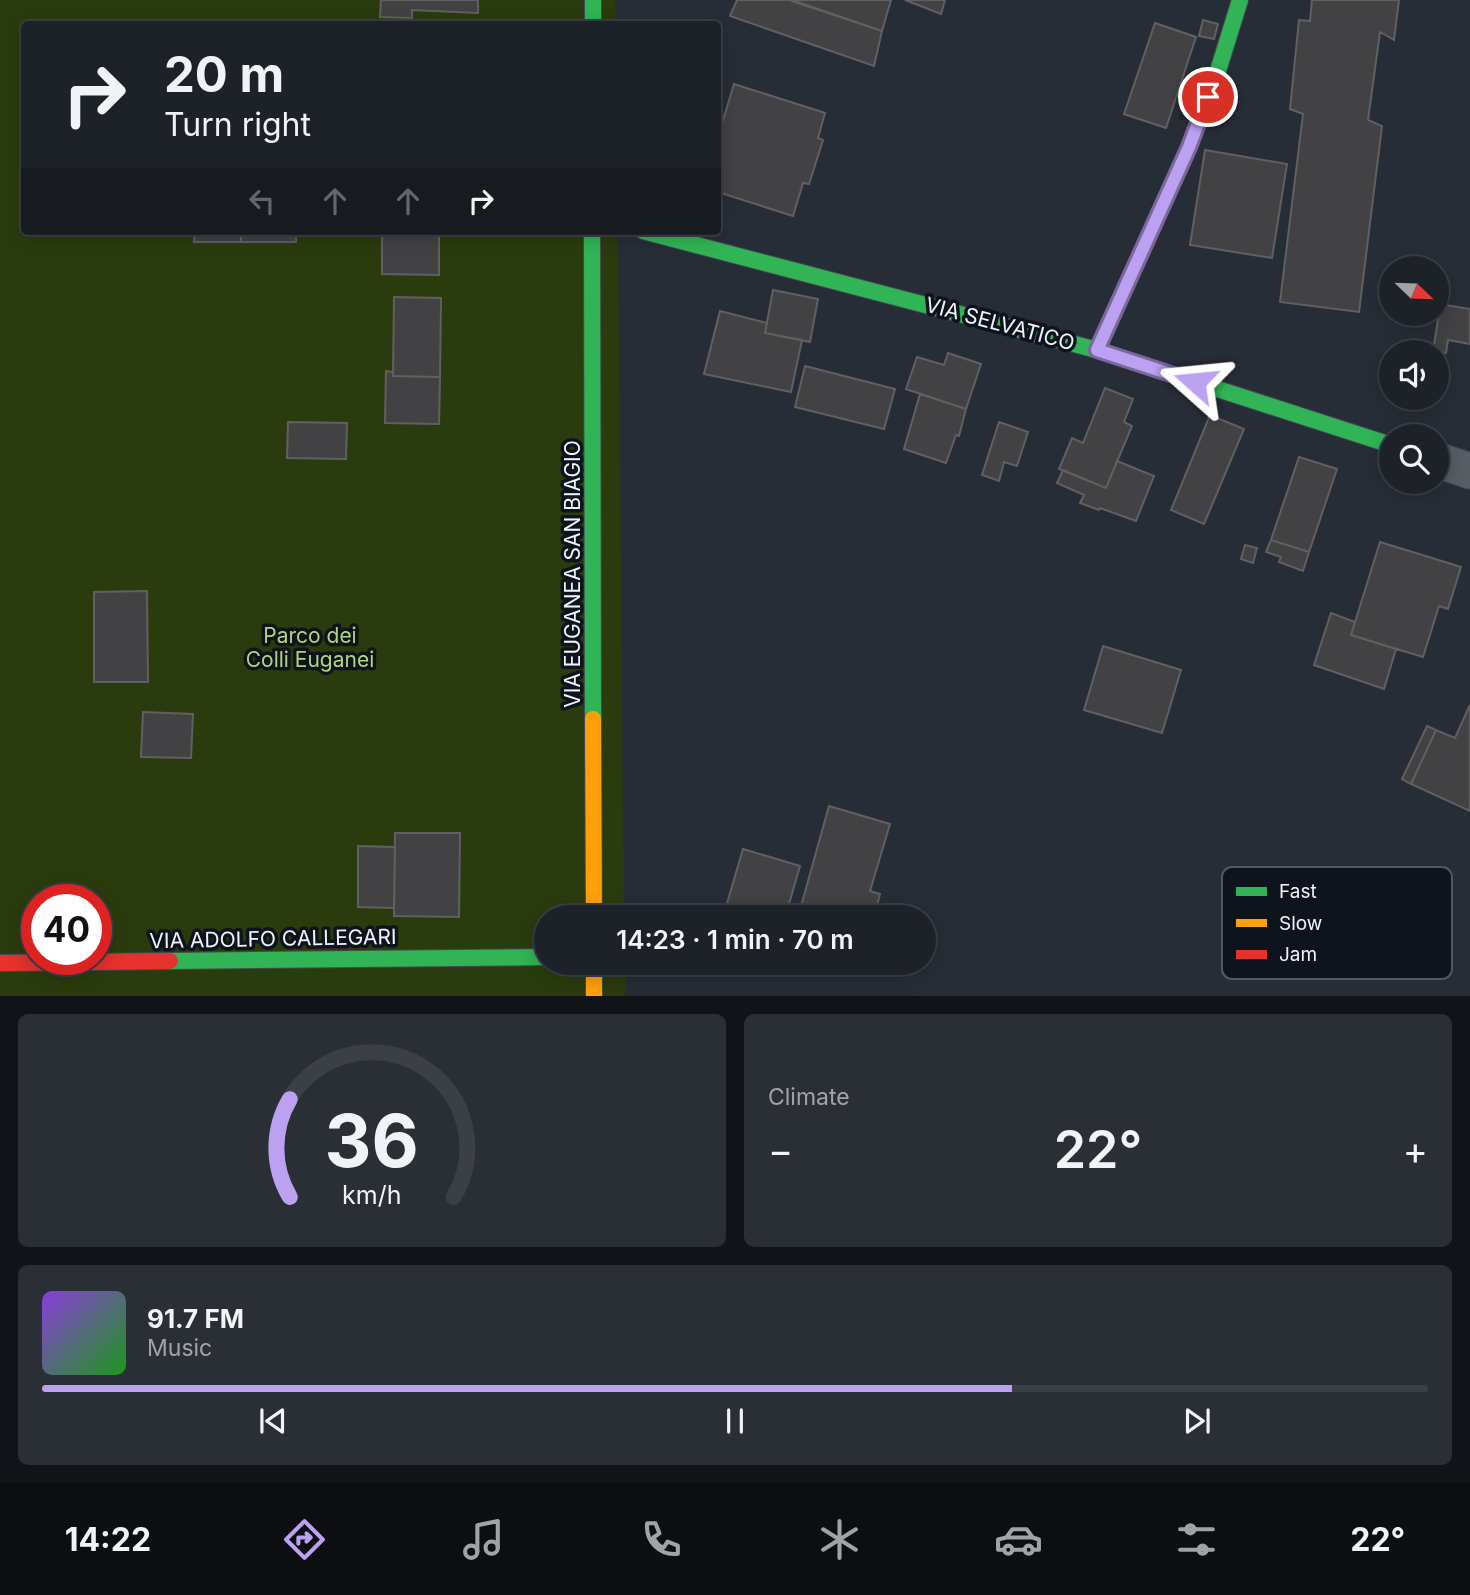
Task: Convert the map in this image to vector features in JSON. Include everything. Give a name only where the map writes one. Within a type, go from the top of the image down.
[{"type":"street","points":[[593,0],[593,21]]},
{"type":"street","points":[[1097,350],[1189,147],[1218,71],[1240,0]]},
{"type":"street","name":"VIA EUGANEA SAN BIAGIO","points":[[592,235],[594,905]]},
{"type":"street","name":"VIA SELVATICO","points":[[658,235],[1097,350],[1379,441]]},
{"type":"street","points":[[1449,464],[1470,471]]},
{"type":"street","name":"VIA ADOLFO CALLEGARI","points":[[0,963],[534,957]]},
{"type":"street","points":[[594,975],[594,996]]},
{"type":"green space","name":"Parco dei Colli Euganei","points":[[0,0],[615,0],[616,21],[21,21],[21,235],[618,235],[624,905],[534,905],[534,975],[625,975],[625,996],[0,996]]},
{"type":"building","points":[[381,0],[478,0],[478,13],[412,10],[412,18],[380,17]]},
{"type":"building","points":[[737,0],[789,0],[882,31],[874,66],[730,16]]},
{"type":"building","points":[[792,0],[891,0],[882,31]]},
{"type":"building","points":[[905,0],[945,0],[941,14]]},
{"type":"building","points":[[1312,0],[1399,0],[1394,40],[1380,32],[1368,120],[1382,126],[1359,312],[1280,302],[1303,114],[1290,109],[1299,20],[1310,21]]},
{"type":"building","points":[[1203,20],[1218,24],[1214,39],[1199,36]]},
{"type":"building","points":[[1155,23],[1196,37],[1166,128],[1124,114]]},
{"type":"building","points":[[734,84],[825,113],[818,138],[823,140],[809,184],[803,183],[793,216],[721,193],[721,127]]},
{"type":"building","points":[[1205,150],[1287,164],[1272,258],[1190,245]]},
{"type":"building","points":[[195,235],[241,235],[241,242],[194,242]]},
{"type":"building","points":[[241,235],[296,235],[296,242],[241,242]]},
{"type":"building","points":[[382,235],[439,235],[439,275],[382,274]]},
{"type":"building","points":[[773,290],[818,299],[810,342],[765,333]]},
{"type":"building","points":[[394,297],[441,298],[440,377],[393,376]]},
{"type":"building","points":[[1449,306],[1470,309],[1470,344],[1435,340],[1437,326],[1449,326]]},
{"type":"building","points":[[720,311],[767,323],[765,333],[802,340],[791,392],[704,374]]},
{"type":"building","points":[[948,353],[981,364],[966,409],[906,389],[917,357],[944,365]]},
{"type":"building","points":[[805,366],[895,389],[884,429],[795,407]]},
{"type":"building","points":[[386,371],[393,372],[393,376],[440,377],[439,424],[385,423]]},
{"type":"building","points":[[1105,388],[1133,399],[1124,422],[1132,426],[1106,488],[1059,469],[1072,438],[1083,443]]},
{"type":"building","points":[[920,394],[966,409],[959,436],[956,435],[946,463],[904,449]]},
{"type":"building","points":[[1210,415],[1244,429],[1204,524],[1171,510]]},
{"type":"building","points":[[288,422],[347,423],[346,459],[287,458]]},
{"type":"building","points":[[999,422],[1028,432],[1017,466],[1004,462],[999,481],[982,475]]},
{"type":"building","points":[[1299,457],[1337,469],[1309,552],[1271,540]]},
{"type":"building","points":[[1117,461],[1154,476],[1136,521],[1080,503],[1084,495],[1057,483],[1063,470],[1106,488]]},
{"type":"building","points":[[1271,540],[1309,552],[1303,571],[1279,562],[1281,557],[1266,552]]},
{"type":"building","points":[[1380,542],[1461,567],[1448,609],[1439,606],[1423,657],[1351,635]]},
{"type":"building","points":[[1245,545],[1257,548],[1253,563],[1241,559]]},
{"type":"building","points":[[147,591],[148,682],[94,682],[94,592]]},
{"type":"building","points":[[1331,613],[1355,622],[1351,635],[1396,649],[1384,689],[1314,665]]},
{"type":"building","points":[[1103,646],[1181,670],[1162,733],[1084,710]]},
{"type":"building","points":[[1470,705],[1470,811],[1411,784],[1436,730],[1455,738]]},
{"type":"building","points":[[143,712],[193,714],[191,758],[141,757]]},
{"type":"building","points":[[1427,726],[1436,730],[1411,784],[1402,779]]},
{"type":"building","points":[[829,806],[890,824],[870,891],[880,894],[877,905],[801,905]]},
{"type":"building","points":[[395,833],[460,833],[459,917],[394,916]]},
{"type":"building","points":[[358,846],[395,847],[394,908],[358,907]]},
{"type":"building","points":[[743,849],[800,866],[789,904],[793,905],[727,905]]},
{"type":"traffic: fast","points":[[593,0],[593,21]]},
{"type":"traffic: fast","points":[[1097,350],[1189,147],[1218,71],[1240,0]]},
{"type":"traffic: fast","points":[[592,235],[593,719]]},
{"type":"traffic: fast","points":[[658,235],[1097,350],[1379,441]]},
{"type":"traffic: fast","points":[[170,961],[534,957]]},
{"type":"traffic: slow","points":[[593,719],[594,905]]},
{"type":"traffic: slow","points":[[594,975],[594,996]]},
{"type":"traffic: jam","points":[[0,963],[170,961]]},
{"type":"route","points":[[1195,382],[1097,350],[1189,147],[1208,97]]}]
